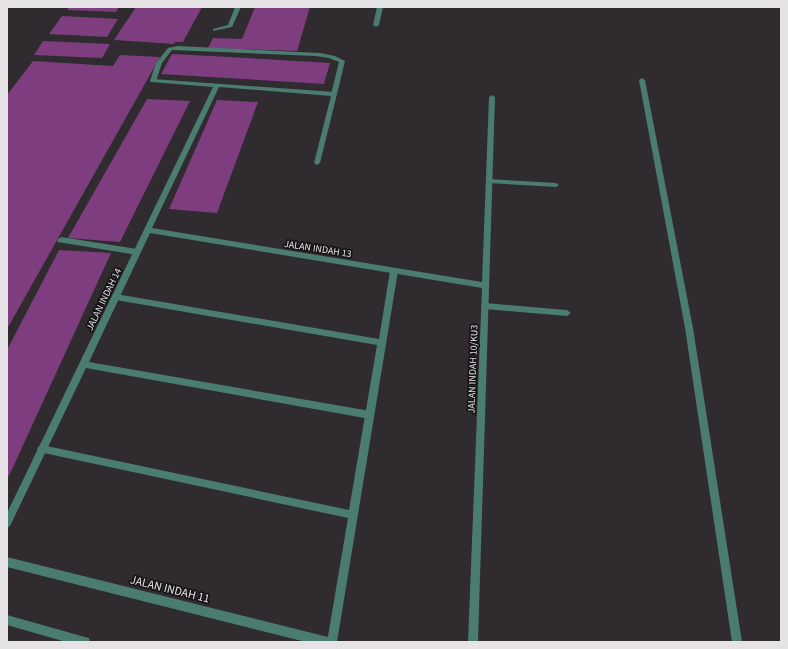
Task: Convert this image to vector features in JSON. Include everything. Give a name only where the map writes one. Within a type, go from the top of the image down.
[{"type":"street","points":[[215,30],[230,26],[238,7]]},
{"type":"street","points":[[376,25],[380,7]]},
{"type":"street","points":[[317,163],[334,94],[342,61],[336,58],[306,54],[177,48],[170,49],[159,63],[153,81],[334,94]]},
{"type":"street","points":[[642,80],[689,328],[737,642]]},
{"type":"street","name":"JALAN INDAH 14","points":[[7,522],[217,85]]},
{"type":"street","name":"JALAN INDAH 10/KU3","points":[[473,642],[492,97]]},
{"type":"street","points":[[489,181],[556,185]]},
{"type":"street","name":"JALAN INDAH 13","points":[[148,230],[486,286]]},
{"type":"street","points":[[61,240],[137,252]]},
{"type":"street","points":[[332,642],[394,270]]},
{"type":"street","points":[[116,297],[382,343]]},
{"type":"street","points":[[485,306],[567,314]]},
{"type":"street","points":[[83,364],[370,415]]},
{"type":"street","points":[[42,449],[353,515]]},
{"type":"street","name":"JALAN INDAH 11","points":[[7,562],[328,642]]},
{"type":"street","points":[[7,620],[86,642]]},
{"type":"building","points":[[69,7],[119,7],[116,12],[67,10]]},
{"type":"building","points":[[136,7],[202,7],[183,42],[175,42],[174,44],[114,40]]},
{"type":"building","points":[[255,7],[310,7],[297,51],[208,48],[213,38],[242,39]]},
{"type":"building","points":[[62,16],[118,19],[107,37],[49,34]]},
{"type":"building","points":[[43,41],[110,44],[102,58],[34,55]]},
{"type":"building","points":[[172,54],[330,63],[324,84],[161,74]]},
{"type":"building","points":[[120,55],[160,57],[7,329],[7,95],[33,61],[113,66]]},
{"type":"building","points":[[147,99],[190,101],[120,242],[68,238]]},
{"type":"building","points":[[217,100],[258,102],[217,213],[169,209]]},
{"type":"building","points":[[59,250],[111,253],[9,476],[7,476],[7,350]]}]
